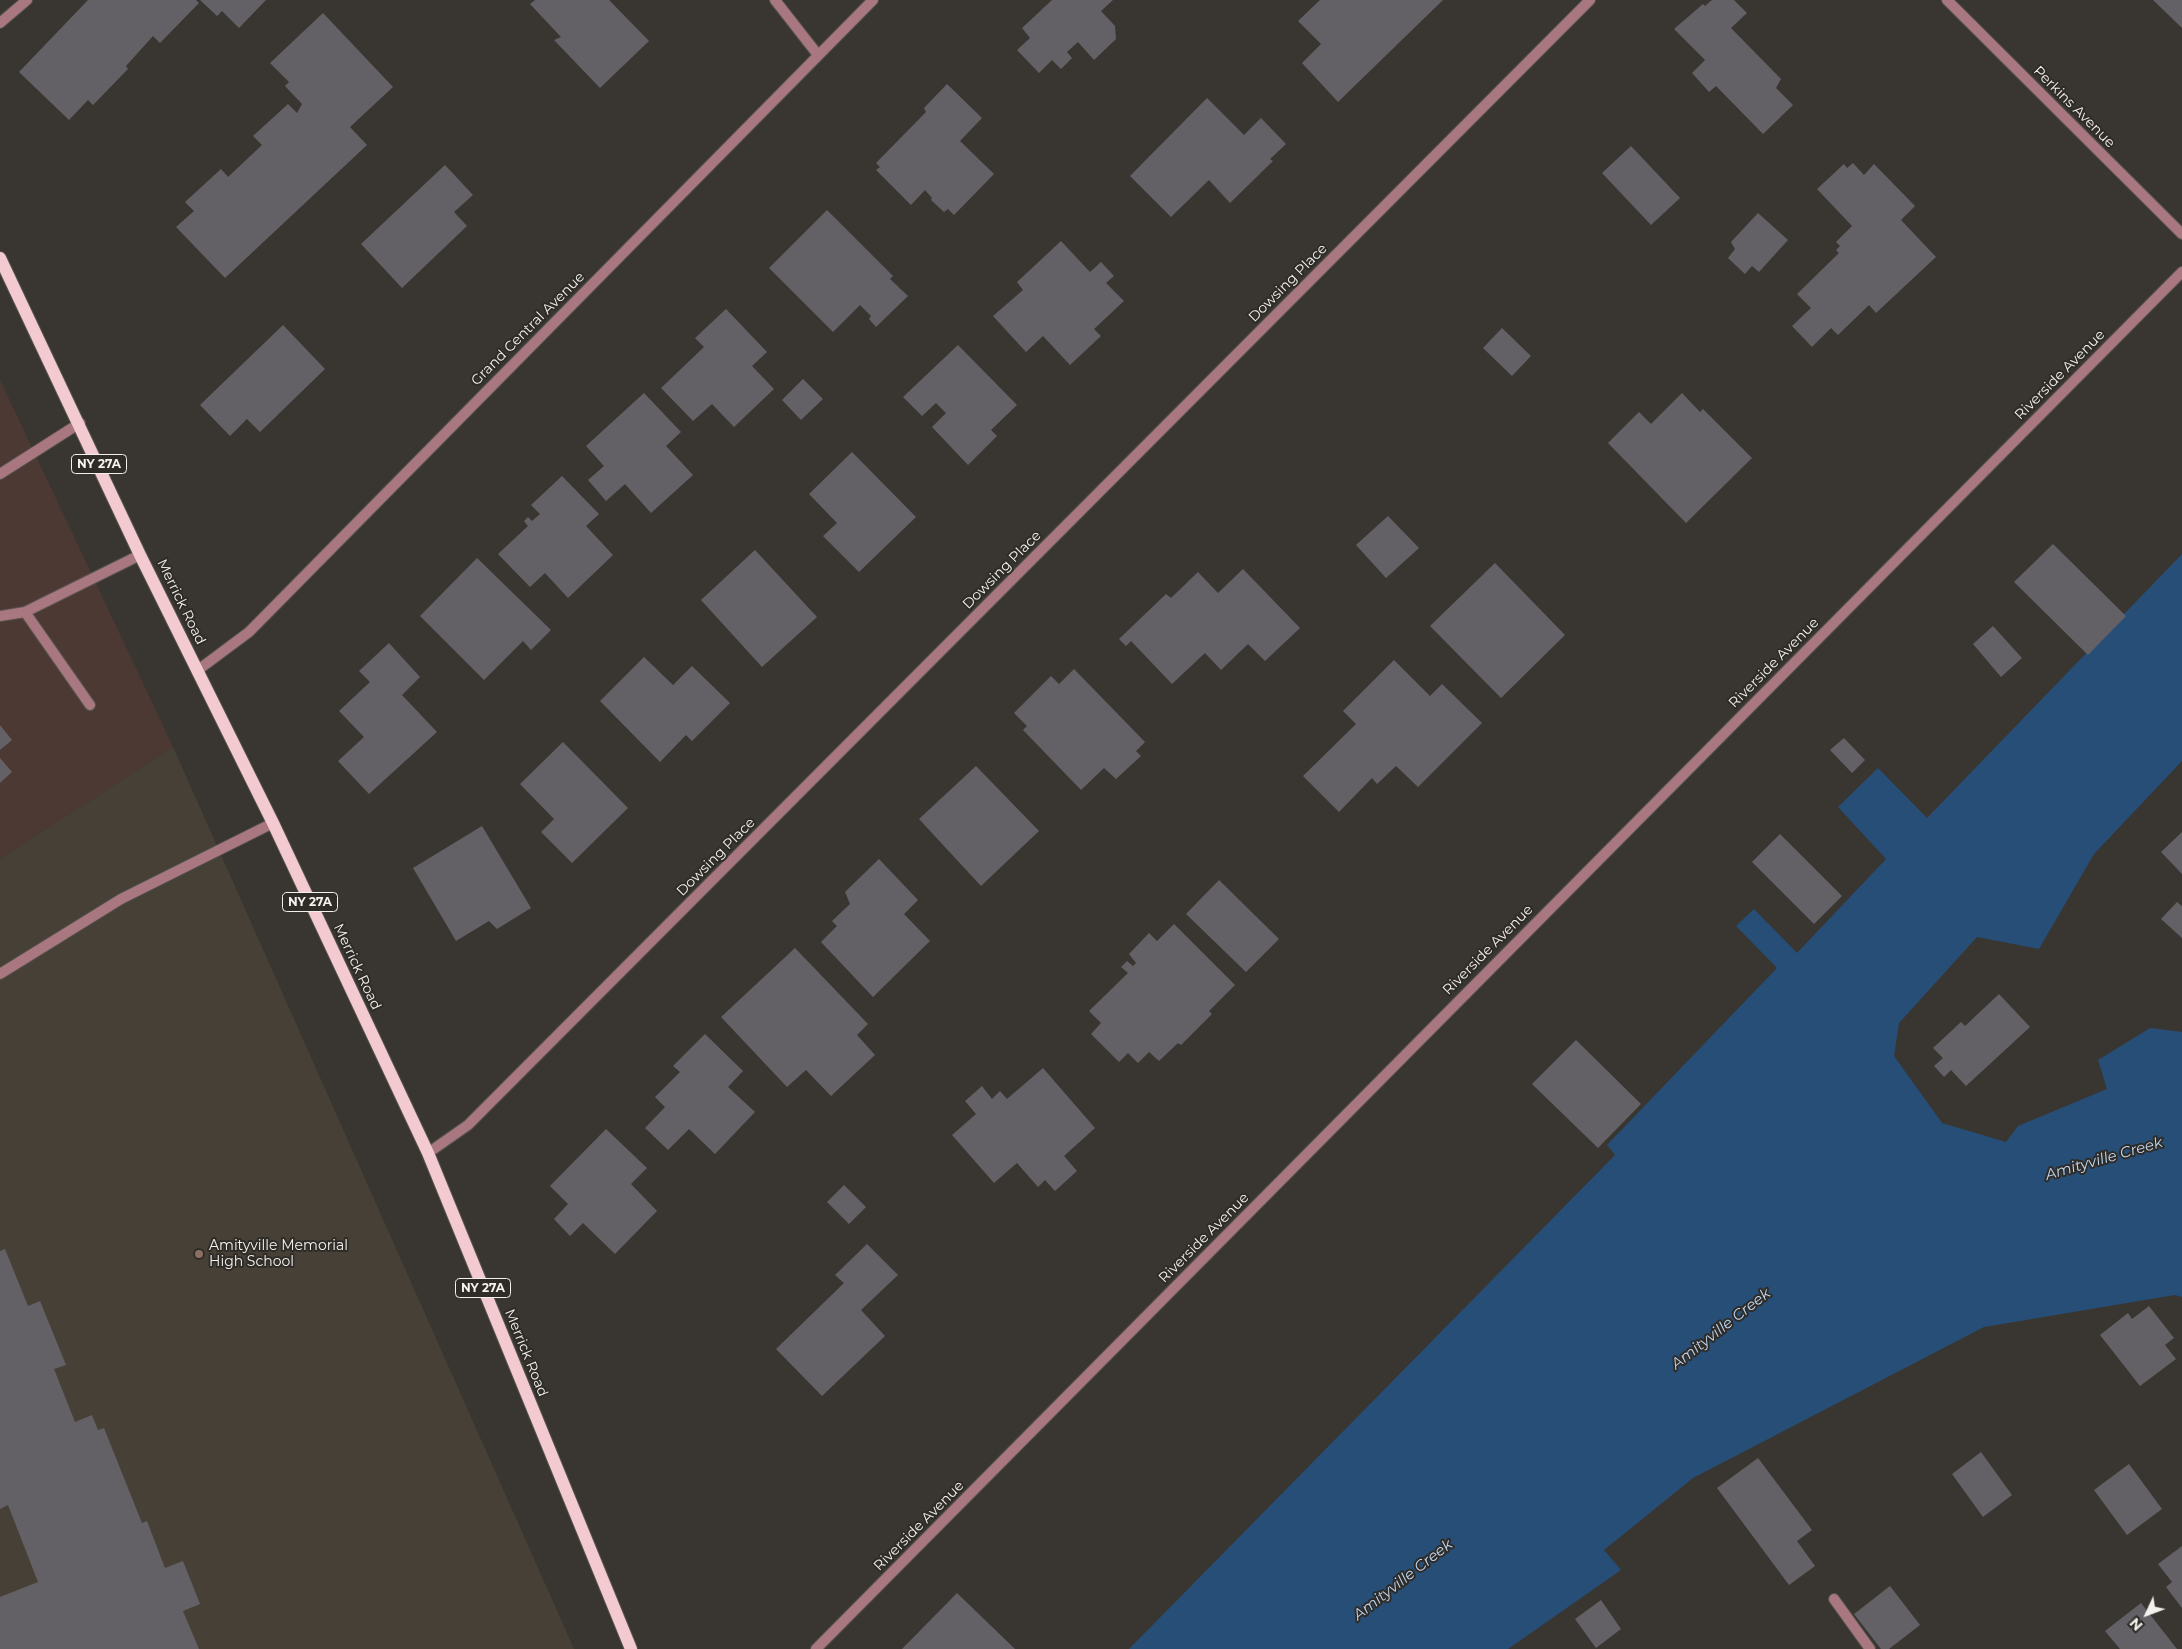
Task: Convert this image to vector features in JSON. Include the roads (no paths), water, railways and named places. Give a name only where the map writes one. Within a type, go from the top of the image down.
[{"type":"main road","name":"Merrick Road","points":[[0,258],[80,423],[140,555],[273,823],[428,1152],[631,1649]]},
{"type":"street","points":[[0,23],[26,0]]},
{"type":"street","points":[[775,0],[818,55]]},
{"type":"street","name":"Grand Central Avenue","points":[[198,670],[249,632],[873,0]]},
{"type":"street","name":"Dowsing Place","points":[[428,1152],[468,1125],[1590,0]]},
{"type":"street","name":"Perkins Avenue","points":[[1947,0],[2182,234]]},
{"type":"street","name":"Riverside Avenue","points":[[816,1649],[2182,272]]},
{"type":"street","points":[[0,474],[80,423]]},
{"type":"street","points":[[0,616],[24,612],[140,555]]},
{"type":"street","points":[[24,612],[90,705]]},
{"type":"street","points":[[0,974],[121,899],[273,823]]},
{"type":"street","points":[[1834,1599],[1870,1649]]},
{"type":"water","name":"Amityville Creek","points":[[2182,554],[2182,761],[2094,854],[2039,949],[1977,937],[1899,1023],[1894,1056],[1942,1123],[2006,1142],[2018,1126],[2107,1089],[2098,1060],[2150,1028],[2182,1032],[2182,1297],[2175,1295],[1984,1327],[1693,1478],[1604,1550],[1621,1570],[1508,1649],[1129,1649],[1615,1155],[1607,1145],[1777,968],[1736,926],[1754,909],[1797,953],[1886,859],[1838,807],[1878,768],[1927,818]]},
{"type":"place","name":"Amityville Memorial High School","points":[[199,1254]]}]
